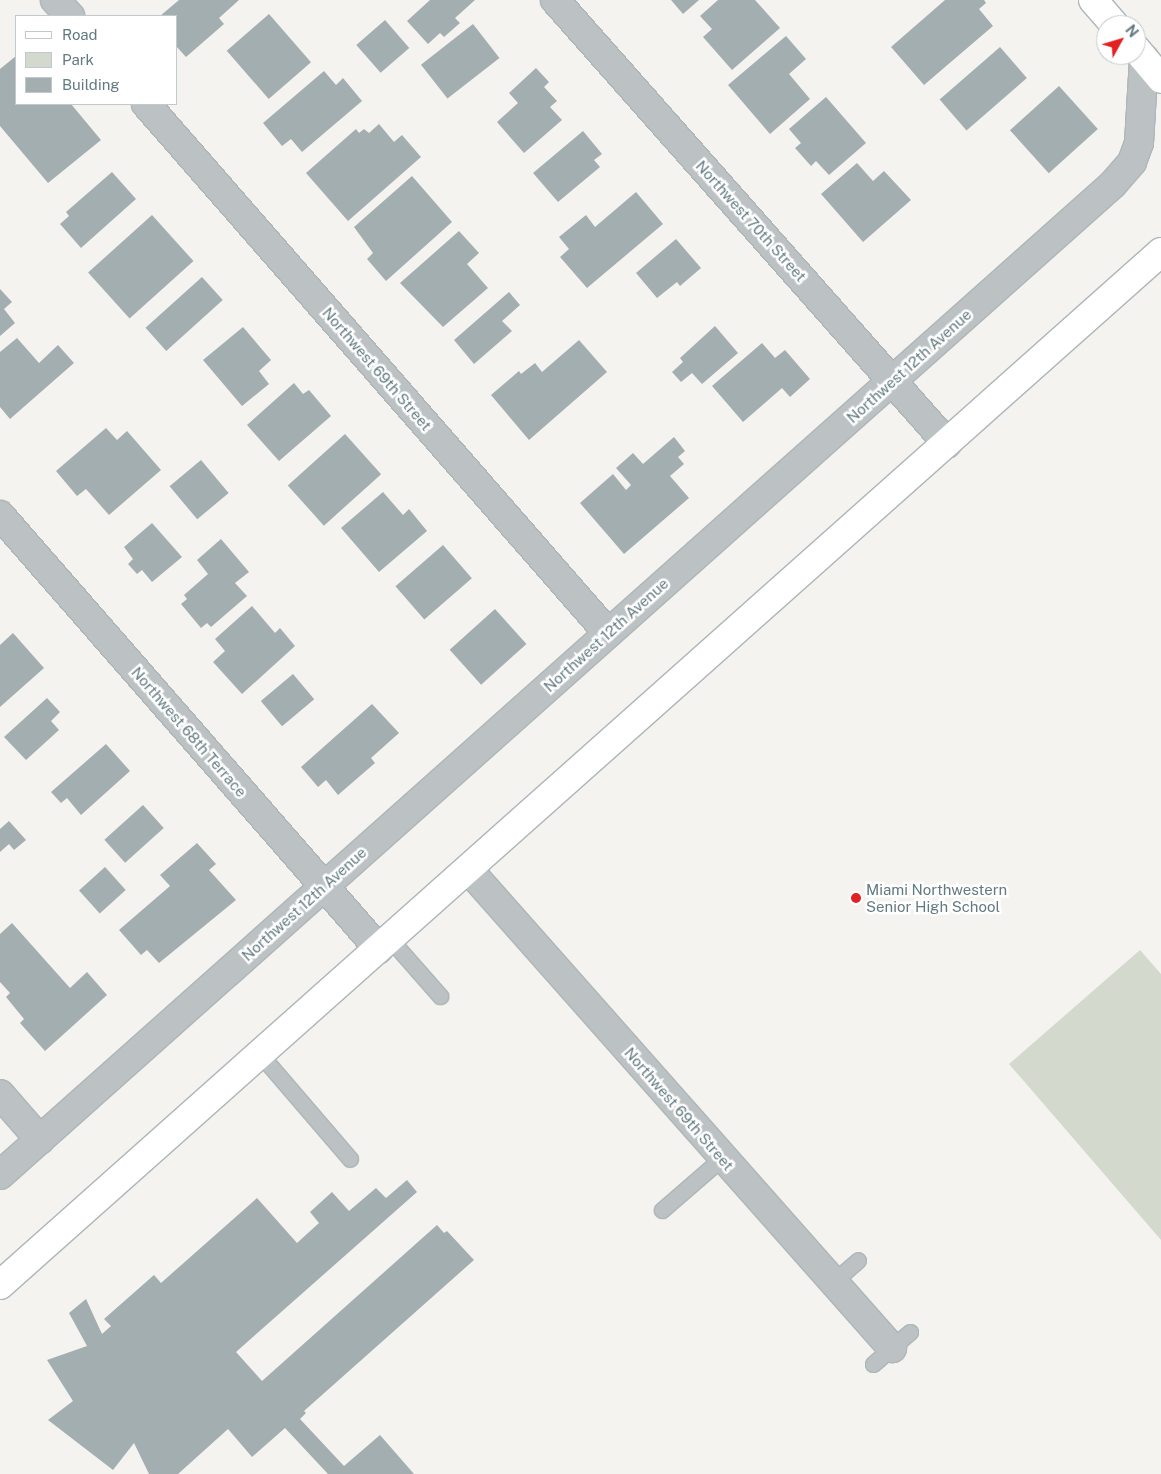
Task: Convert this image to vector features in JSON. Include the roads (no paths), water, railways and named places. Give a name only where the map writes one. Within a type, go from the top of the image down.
[{"type":"main road","points":[[1093,0],[1106,15]]},
{"type":"main road","points":[[0,1285],[1161,252]]},
{"type":"street","points":[[55,0],[69,15]]},
{"type":"street","name":"Northwest 70th Street","points":[[555,0],[947,443]]},
{"type":"street","name":"Northwest 12th Avenue","points":[[0,1175],[1112,184],[1132,162],[1140,142],[1147,62]]},
{"type":"street","name":"Northwest 69th Street","points":[[147,105],[608,633]]},
{"type":"street","name":"Northwest 68th Terrace","points":[[0,514],[324,887],[384,944]]},
{"type":"street","name":"Northwest 69th Street","points":[[468,869],[892,1348]]},
{"type":"street","points":[[0,1094],[40,1140]]},
{"type":"lane","points":[[384,944],[440,996]]},
{"type":"lane","points":[[260,1054],[350,1159]]},
{"type":"lane","points":[[662,1210],[722,1158]]},
{"type":"lane","points":[[833,1282],[858,1260]]},
{"type":"place","name":"Miami Northwestern Senior High School","points":[[856,898]]}]
